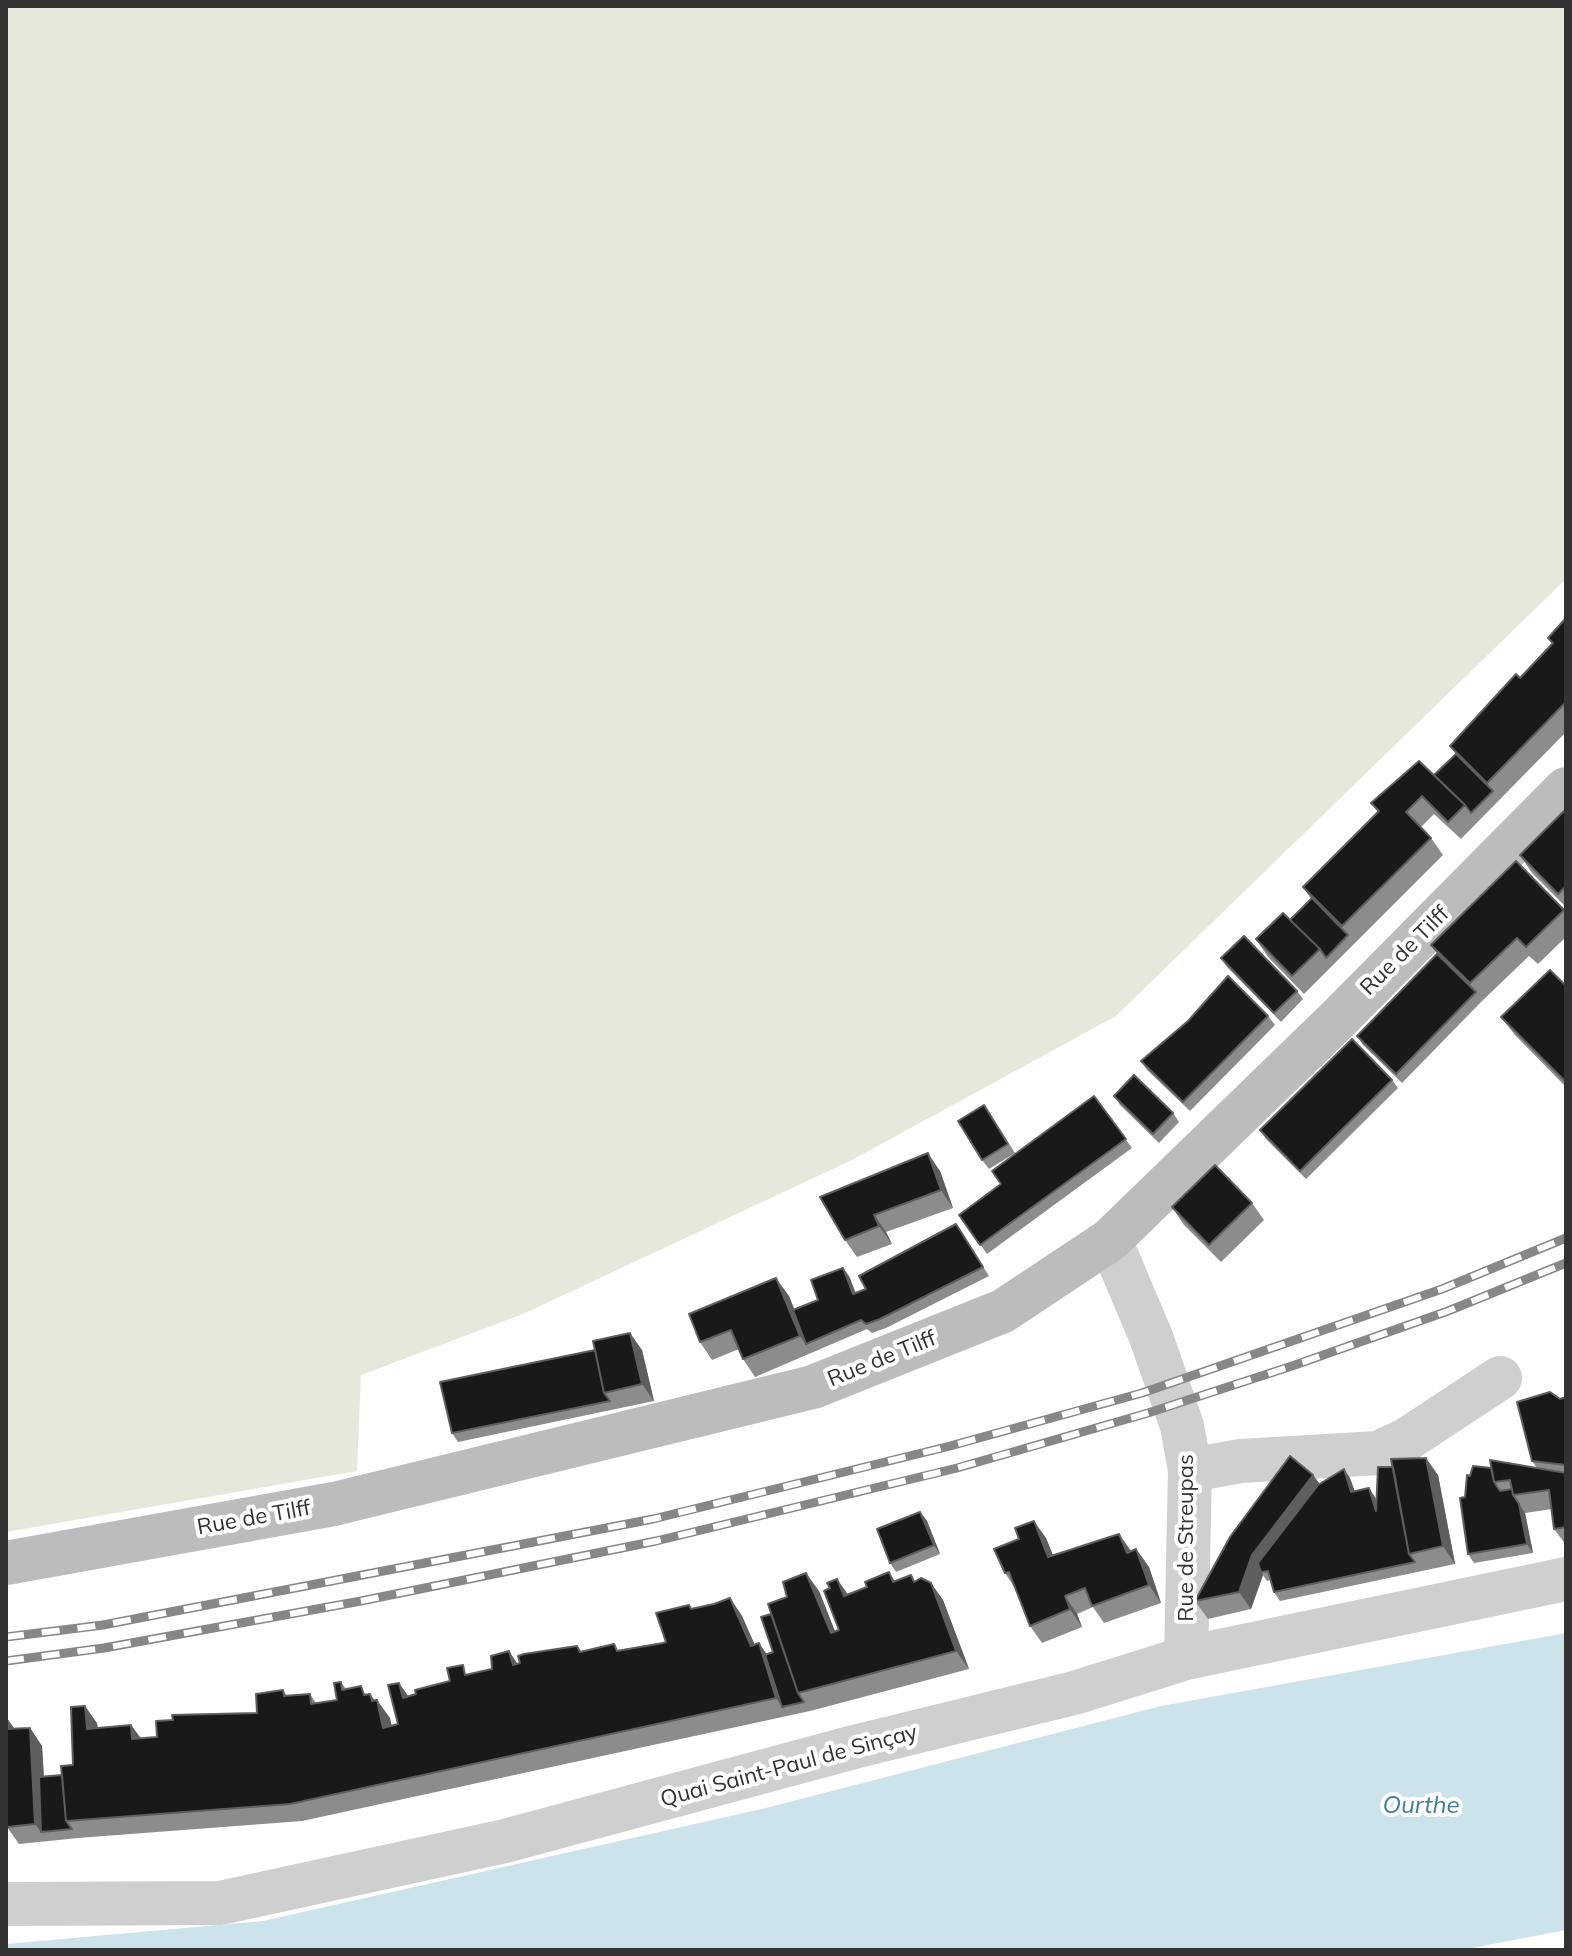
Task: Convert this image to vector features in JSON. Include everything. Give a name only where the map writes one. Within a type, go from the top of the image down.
[{"type":"main road","name":"Rue de Tilff","points":[[6,1563],[334,1504],[813,1387],[1003,1311],[1110,1240],[1338,1019],[1566,789]]},
{"type":"street","name":"Rue de Streupas","points":[[1110,1240],[1156,1352],[1182,1426],[1190,1470],[1186,1658]]},
{"type":"street","points":[[1190,1470],[1241,1461],[1378,1453],[1406,1440],[1500,1378]]},
{"type":"street","name":"Quai Saint-Paul de Sinçay","points":[[6,1904],[220,1903],[505,1841],[854,1747],[1074,1693],[1186,1658],[1566,1579]]},
{"type":"shaded area","points":[[6,6],[1566,6],[1566,579],[1116,1016],[852,1160],[523,1314],[361,1375],[357,1471],[6,1532]]},
{"type":"water","name":"Ourthe","points":[[1566,1633],[1566,1930],[1462,1950],[6,1950],[6,1944],[263,1921],[766,1808],[1161,1706]]},
{"type":"building","points":[[1566,618],[1566,702],[1487,783],[1450,746],[1516,674],[1520,678],[1553,643],[1548,638]]},
{"type":"building","points":[[1456,754],[1493,791],[1471,813],[1434,775]]},
{"type":"building","points":[[1419,761],[1465,805],[1448,822],[1422,796],[1406,812],[1431,838],[1342,926],[1303,887],[1379,811],[1371,803]]},
{"type":"building","points":[[1566,809],[1566,886],[1558,894],[1520,855]]},
{"type":"building","points":[[1516,861],[1564,910],[1526,947],[1517,938],[1470,983],[1431,945]]},
{"type":"building","points":[[1312,898],[1348,935],[1326,958],[1290,920]]},
{"type":"building","points":[[1283,913],[1320,949],[1292,976],[1256,939]]},
{"type":"building","points":[[1244,936],[1297,991],[1274,1013],[1221,958]]},
{"type":"building","points":[[1437,954],[1476,992],[1396,1074],[1357,1036]]},
{"type":"building","points":[[1550,970],[1566,986],[1566,1082],[1501,1017]]},
{"type":"building","points":[[1228,976],[1268,1016],[1183,1102],[1141,1061],[1188,1021]]},
{"type":"building","points":[[1352,1039],[1392,1080],[1300,1171],[1260,1130]]},
{"type":"building","points":[[1134,1075],[1173,1113],[1153,1134],[1114,1096]]},
{"type":"building","points":[[1094,1096],[1126,1139],[980,1245],[959,1215],[1001,1184],[992,1171]]},
{"type":"building","points":[[984,1105],[1008,1144],[982,1160],[958,1121]]},
{"type":"building","points":[[928,1153],[941,1190],[874,1215],[879,1226],[845,1240],[820,1197]]},
{"type":"building","points":[[1215,1165],[1252,1203],[1209,1245],[1172,1207]]},
{"type":"building","points":[[956,1224],[983,1267],[880,1319],[866,1324],[861,1320],[806,1344],[793,1310],[818,1300],[811,1280],[843,1268],[853,1294],[866,1289],[859,1276]]},
{"type":"building","points":[[776,1278],[800,1336],[743,1359],[731,1330],[700,1342],[689,1314]]},
{"type":"building","points":[[630,1333],[642,1384],[604,1393],[593,1341]]},
{"type":"building","points":[[595,1350],[604,1393],[610,1401],[452,1433],[440,1382]]},
{"type":"building","points":[[1550,1392],[1560,1399],[1566,1397],[1566,1465],[1532,1461],[1517,1402]]},
{"type":"building","points":[[1290,1456],[1313,1475],[1252,1555],[1239,1592],[1195,1601],[1230,1537]]},
{"type":"building","points":[[1426,1458],[1443,1546],[1409,1554],[1391,1459]]},
{"type":"building","points":[[1490,1460],[1566,1473],[1566,1527],[1554,1529],[1549,1490],[1513,1495],[1510,1480],[1494,1482]]},
{"type":"building","points":[[1473,1466],[1491,1468],[1500,1491],[1512,1489],[1519,1504],[1527,1544],[1468,1554],[1460,1498],[1465,1497],[1467,1475],[1470,1476]]},
{"type":"building","points":[[1378,1467],[1393,1467],[1409,1554],[1415,1562],[1274,1592],[1268,1571],[1261,1572],[1258,1563],[1318,1485],[1344,1469],[1351,1492],[1369,1488],[1376,1511]]},
{"type":"building","points":[[920,1512],[934,1545],[890,1563],[877,1529]]},
{"type":"building","points":[[1034,1521],[1048,1557],[1119,1534],[1127,1553],[1136,1549],[1149,1585],[1092,1606],[1085,1588],[1065,1596],[1070,1609],[1030,1626],[1009,1572],[1005,1573],[994,1549],[1019,1539],[1015,1528]]},
{"type":"building","points":[[889,1572],[893,1582],[911,1575],[914,1582],[921,1578],[931,1583],[956,1651],[798,1693],[768,1604],[787,1597],[783,1582],[806,1573],[831,1633],[839,1630],[824,1591],[830,1588],[827,1583],[837,1579],[844,1596],[867,1587],[865,1582]]},
{"type":"building","points":[[730,1598],[751,1646],[759,1643],[776,1698],[290,1804],[66,1821],[61,1766],[73,1765],[71,1707],[85,1706],[87,1729],[131,1725],[132,1739],[157,1737],[156,1721],[173,1720],[172,1715],[257,1713],[256,1694],[283,1690],[284,1696],[310,1694],[311,1704],[337,1700],[334,1683],[341,1682],[342,1690],[361,1686],[364,1695],[370,1694],[372,1701],[377,1700],[383,1728],[398,1724],[388,1685],[399,1683],[403,1698],[416,1694],[415,1690],[450,1681],[447,1668],[463,1665],[465,1675],[492,1669],[491,1656],[509,1651],[513,1665],[520,1663],[518,1656],[524,1654],[577,1646],[580,1652],[614,1644],[617,1651],[663,1643],[666,1642],[656,1613],[689,1605],[691,1609]]},
{"type":"building","points":[[771,1614],[798,1693],[804,1702],[782,1707],[765,1655],[773,1652],[761,1617]]},
{"type":"building","points":[[30,1728],[35,1824],[7,1827],[6,1729]]},
{"type":"building","points":[[62,1775],[66,1821],[72,1829],[41,1832],[39,1777]]},
{"type":"railway","points":[[6,1637],[103,1625],[653,1519],[950,1446],[1142,1393],[1442,1289],[1566,1238]]},
{"type":"railway","points":[[6,1661],[104,1648],[361,1601],[656,1541],[957,1468],[1148,1413],[1295,1365],[1448,1311],[1566,1263]]}]
